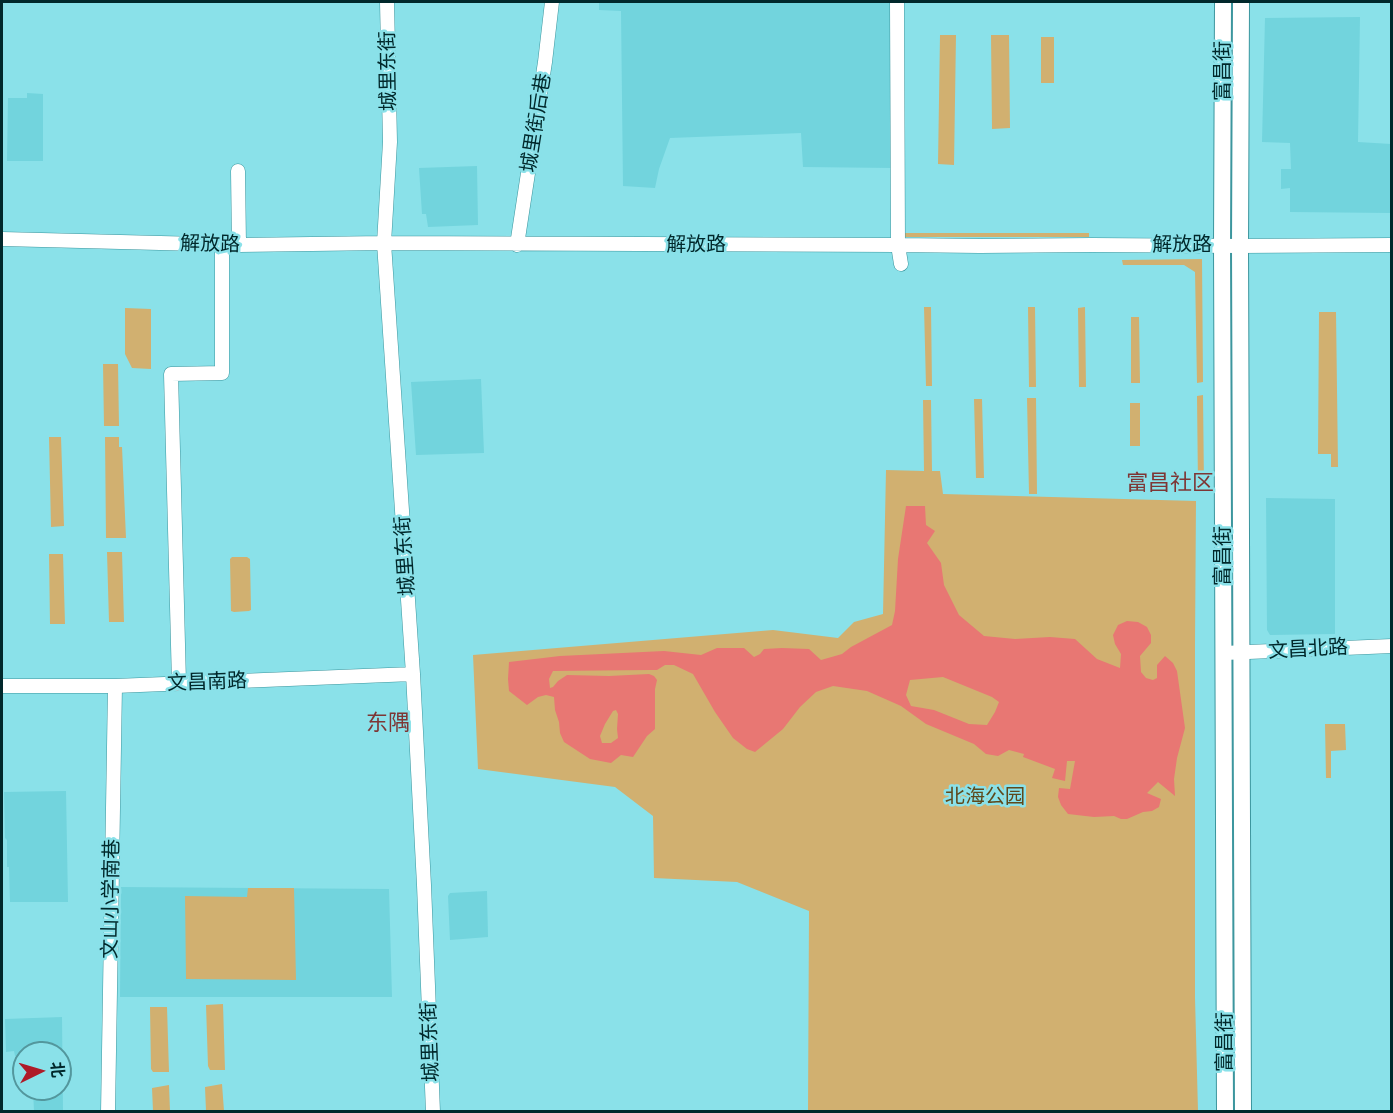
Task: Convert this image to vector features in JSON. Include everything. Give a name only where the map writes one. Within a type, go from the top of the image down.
[{"type":"main road","name":"富昌街","points":[[1223,2],[1225,1112]]},
{"type":"main road","name":"富昌街","points":[[1241,2],[1243,1112]]},
{"type":"street","name":"城里东街","points":[[387,2],[390,142],[384,243],[413,674],[433,1112]]},
{"type":"street","name":"城里街后巷","points":[[517,244],[552,2]]},
{"type":"street","points":[[897,2],[898,245],[901,264]]},
{"type":"street","points":[[238,171],[239,245]]},
{"type":"street","name":"解放路","points":[[2,239],[222,245],[384,243],[980,246],[1392,245]]},
{"type":"street","points":[[179,683],[171,374],[222,373],[222,245]]},
{"type":"street","name":"文昌北路","points":[[1224,653],[1392,646]]},
{"type":"street","name":"文昌南路","points":[[2,686],[115,686],[413,674]]},
{"type":"street","name":"文山小学南巷","points":[[108,1112],[115,686]]},
{"type":"shaded area","points":[[599,2],[892,2],[893,168],[803,167],[801,133],[670,138],[655,188],[623,186],[621,11],[599,10]]},
{"type":"shaded area","points":[[1360,17],[1358,142],[1391,144],[1391,213],[1290,212],[1290,188],[1281,189],[1281,169],[1291,169],[1290,143],[1262,142],[1265,18]]},
{"type":"shaded area","points":[[27,93],[43,94],[43,161],[7,161],[8,98],[27,98]]},
{"type":"shaded area","points":[[477,166],[478,225],[428,227],[426,214],[422,214],[419,168]]},
{"type":"shaded area","points":[[481,379],[484,453],[416,455],[411,382]]},
{"type":"shaded area","points":[[1266,498],[1335,499],[1335,634],[1270,635],[1267,630]]},
{"type":"shaded area","name":"北海公园","points":[[906,506],[925,506],[926,525],[935,531],[927,543],[941,563],[944,585],[959,615],[984,636],[1015,639],[1050,637],[1075,639],[1097,659],[1120,668],[1121,654],[1113,635],[1118,625],[1127,621],[1138,622],[1147,627],[1151,635],[1151,643],[1140,656],[1141,672],[1146,678],[1153,680],[1157,678],[1157,665],[1165,656],[1173,663],[1177,671],[1185,728],[1177,758],[1174,779],[1175,796],[1158,782],[1147,793],[1161,799],[1159,807],[1152,811],[1127,819],[1114,816],[1094,817],[1068,814],[1058,797],[1059,788],[1070,789],[1075,761],[1067,761],[1065,781],[1052,778],[1055,769],[1023,757],[1024,754],[1009,750],[998,756],[986,754],[974,744],[926,724],[901,706],[867,691],[833,686],[816,692],[800,707],[783,729],[755,752],[733,738],[693,674],[674,665],[665,665],[657,670],[553,671],[549,679],[550,688],[567,675],[649,674],[657,680],[655,729],[647,736],[633,757],[621,755],[611,763],[590,759],[564,742],[560,733],[554,697],[546,695],[538,697],[527,705],[509,691],[509,662],[560,656],[664,651],[701,655],[717,648],[744,648],[754,657],[764,649],[782,648],[809,649],[821,660],[842,654],[892,625]],"holes":[[[943,677],[999,702],[987,725],[969,724],[934,710],[911,706],[906,695],[910,680]],[[616,710],[618,738],[611,743],[602,743],[600,736],[605,724]]]},
{"type":"shaded area","points":[[66,791],[68,902],[10,902],[4,792]]},
{"type":"shaded area","points":[[121,887],[389,889],[392,997],[120,997]]},
{"type":"shaded area","points":[[487,891],[488,937],[450,940],[448,896],[450,893]]},
{"type":"shaded area","points":[[62,1017],[62,1041],[12,1041],[12,1051],[6,1052],[5,1019]]},
{"type":"shaded area","points":[[34,1101],[63,1101],[63,1111],[34,1111]]},
{"type":"green space","points":[[940,35],[956,35],[954,165],[938,164]]},
{"type":"green space","points":[[991,35],[1009,35],[1010,128],[992,129]]},
{"type":"green space","points":[[1041,37],[1054,37],[1054,83],[1041,83]]},
{"type":"green space","points":[[901,233],[1089,233],[1089,237],[903,237]]},
{"type":"green space","points":[[1202,259],[1203,382],[1197,383],[1195,272],[1184,265],[1123,265],[1122,260]]},
{"type":"green space","points":[[924,307],[931,307],[932,386],[926,386]]},
{"type":"green space","points":[[1028,307],[1035,307],[1036,387],[1029,387]]},
{"type":"green space","points":[[1085,307],[1086,387],[1079,387],[1078,308]]},
{"type":"green space","points":[[125,308],[151,309],[151,369],[132,368],[125,354]]},
{"type":"green space","points":[[1319,312],[1336,312],[1338,467],[1331,467],[1331,454],[1318,454]]},
{"type":"green space","points":[[1131,317],[1139,317],[1140,383],[1131,383]]},
{"type":"green space","points":[[103,364],[118,364],[119,426],[104,426]]},
{"type":"green space","points":[[1203,395],[1204,487],[1198,487],[1197,396]]},
{"type":"green space","points":[[1027,398],[1036,398],[1037,494],[1029,494]]},
{"type":"green space","points":[[974,399],[982,399],[984,478],[976,478]]},
{"type":"green space","name":"北海公园","points":[[923,400],[931,400],[932,471],[940,471],[943,494],[1196,501],[1195,998],[1198,1111],[808,1111],[809,911],[737,882],[654,878],[653,816],[615,787],[478,769],[473,655],[773,630],[838,638],[854,622],[883,614],[886,470],[924,471]]},
{"type":"green space","points":[[1130,403],[1140,403],[1140,446],[1130,446]]},
{"type":"green space","points":[[49,437],[61,437],[64,526],[51,527]]},
{"type":"green space","points":[[105,437],[119,437],[119,447],[122,447],[126,538],[106,538]]},
{"type":"green space","points":[[107,552],[122,552],[124,622],[109,622]]},
{"type":"green space","points":[[49,554],[63,554],[65,624],[50,624]]},
{"type":"green space","points":[[232,557],[250,559],[251,610],[249,611],[231,611],[230,559]]},
{"type":"green space","points":[[1325,724],[1345,724],[1346,750],[1331,751],[1331,778],[1326,778]]},
{"type":"green space","points":[[248,888],[294,888],[296,980],[186,979],[185,896],[247,897]]},
{"type":"green space","points":[[223,1004],[225,1070],[210,1070],[206,1005]]},
{"type":"green space","points":[[150,1007],[167,1007],[169,1072],[153,1072],[151,1069]]},
{"type":"green space","points":[[222,1084],[224,1111],[206,1111],[205,1087]]},
{"type":"green space","points":[[169,1085],[170,1111],[153,1111],[152,1088]]},
{"type":"district","name":"富昌社区","points":[[1170,483]]},
{"type":"district","name":"东隅","points":[[388,723]]}]
